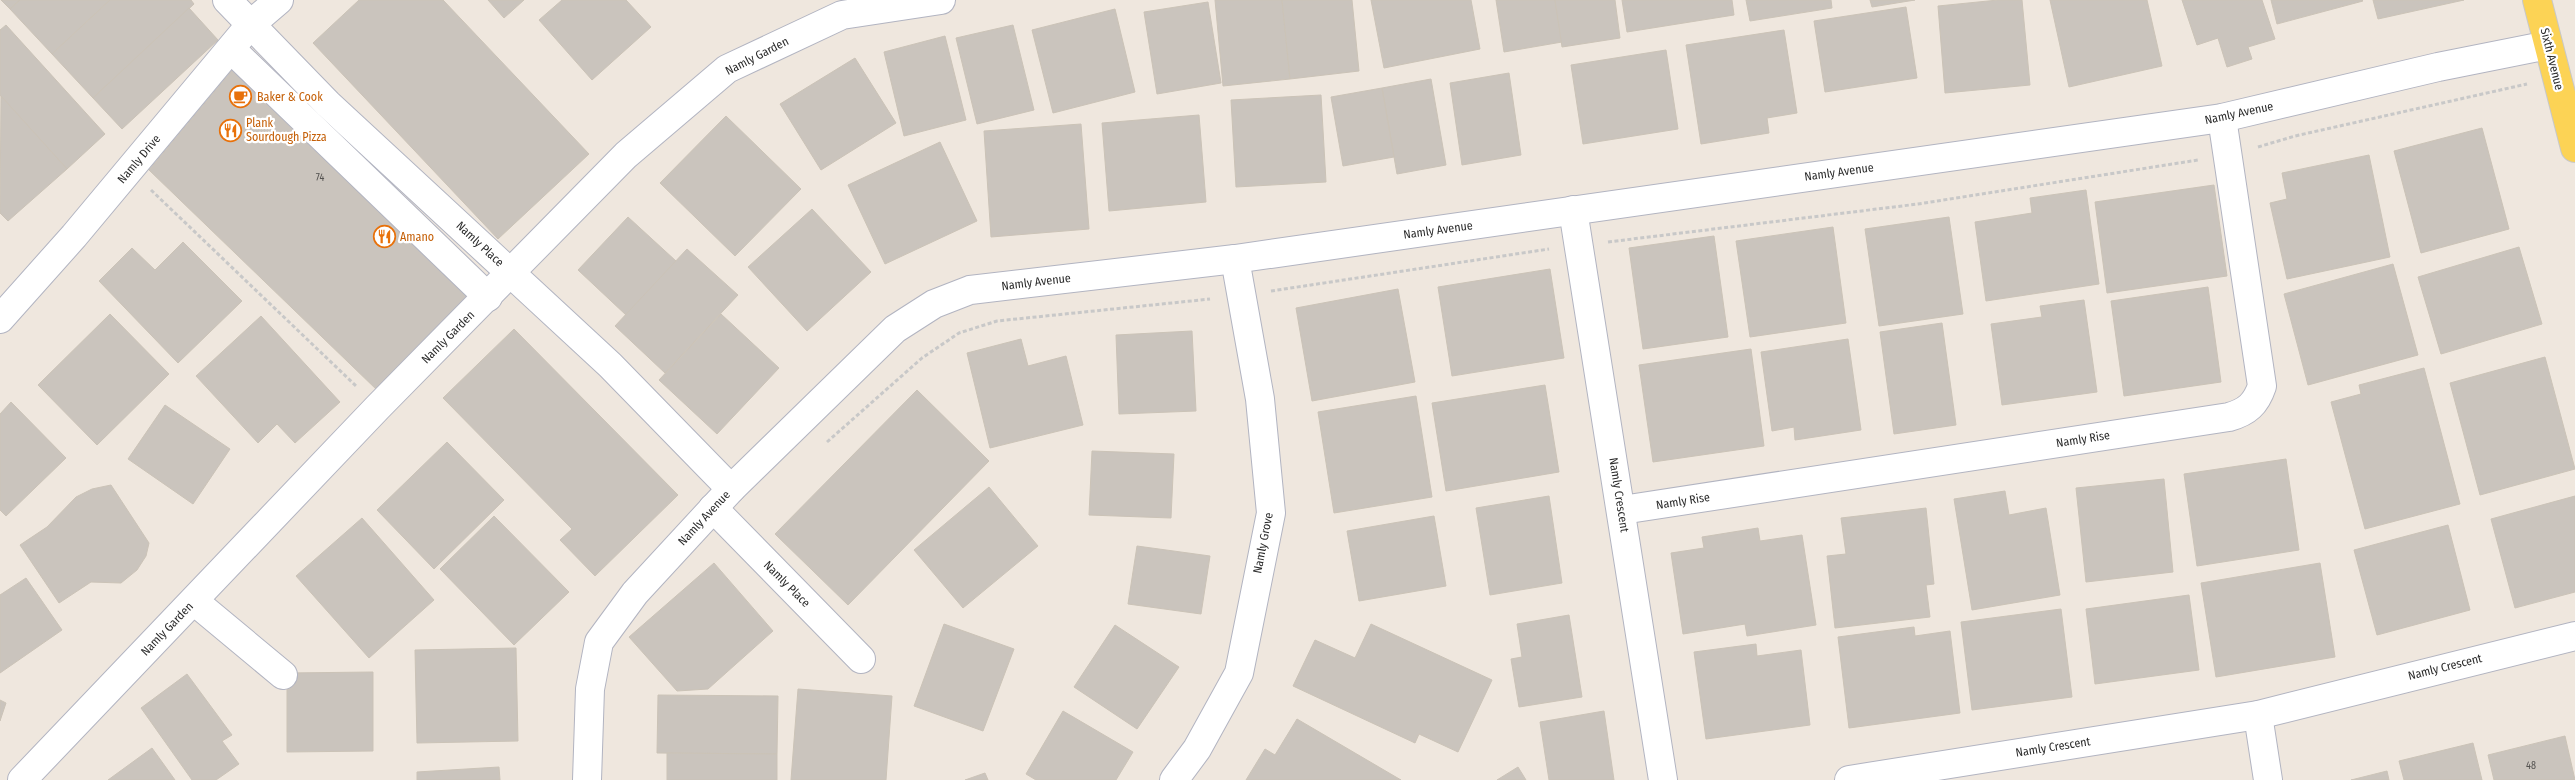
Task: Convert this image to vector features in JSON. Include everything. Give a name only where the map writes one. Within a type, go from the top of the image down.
[{"type":"main road","name":"Sixth Avenue","points":[[2537,0],[2575,148]]},
{"type":"street","name":"Namly Place","points":[[227,0],[328,104],[610,365],[861,659]]},
{"type":"street","name":"Namly Drive","points":[[0,318],[130,170],[251,24],[279,0]]},
{"type":"street","name":"Namly Garden","points":[[22,780],[378,407],[626,155],[727,69],[842,15],[941,0]]},
{"type":"street","name":"Namly Avenue","points":[[586,780],[590,689],[599,642],[635,593],[722,498],[895,329],[934,304],[970,290],[1235,259],[2222,118],[2438,67],[2548,45]]},
{"type":"street","points":[[231,49],[488,297]]},
{"type":"street","name":"Namly Rise","points":[[1622,510],[2229,417],[2242,413],[2258,397],[2262,386],[2222,118]]},
{"type":"street","name":"Namly Crescent","points":[[1573,210],[1622,510],[1663,780]]},
{"type":"street","name":"Namly Grove","points":[[1174,780],[1197,749],[1239,673],[1271,513],[1260,399],[1235,259]]},
{"type":"street","points":[[194,601],[283,675]]},
{"type":"street","name":"Namly Crescent","points":[[1849,780],[2258,715],[2575,636]]},
{"type":"street","points":[[2258,715],[2268,780]]},
{"type":"path","points":[[826,442],[922,358],[958,333],[997,321],[1242,296],[1579,245],[1918,204],[2228,155],[2295,136],[2557,77]]},
{"type":"path","points":[[130,170],[378,407]]},
{"type":"building","points":[[1,0],[20,0],[10,9]]},
{"type":"building","points":[[20,0],[110,0],[52,54],[10,9]]},
{"type":"building","points":[[110,0],[191,0],[194,4],[93,98],[52,54]]},
{"type":"building","points":[[359,0],[443,0],[589,154],[498,239],[313,43]]},
{"type":"building","points":[[488,0],[524,0],[504,18]]},
{"type":"building","points":[[562,0],[626,0],[651,27],[592,80],[539,20]]},
{"type":"building","points":[[1215,0],[1282,0],[1290,79],[1223,86]]},
{"type":"building","points":[[1282,0],[1352,0],[1359,71],[1290,79]]},
{"type":"building","points":[[1371,0],[1471,0],[1480,49],[1384,68]]},
{"type":"building","points":[[1496,0],[1555,0],[1562,42],[1504,52]]},
{"type":"building","points":[[1555,0],[1615,0],[1620,38],[1562,47]]},
{"type":"building","points":[[1622,0],[1732,0],[1734,15],[1627,32]]},
{"type":"building","points":[[1746,0],[1831,0],[1832,8],[1750,21]]},
{"type":"building","points":[[1870,0],[1915,0],[1872,7]]},
{"type":"building","points":[[1998,0],[2022,0],[2030,85],[1945,93],[1938,6]]},
{"type":"building","points":[[2050,0],[2147,0],[2162,66],[2069,87]]},
{"type":"building","points":[[2182,0],[2262,0],[2275,39],[2248,47],[2252,59],[2227,67],[2218,38],[2197,45]]},
{"type":"building","points":[[2271,0],[2362,0],[2363,1],[2277,24]]},
{"type":"building","points":[[2373,0],[2464,0],[2378,19]]},
{"type":"building","points":[[1208,2],[1221,83],[1157,94],[1144,12]]},
{"type":"building","points":[[1906,7],[1917,78],[1825,92],[1814,21]]},
{"type":"building","points":[[189,8],[218,40],[122,129],[93,98]]},
{"type":"building","points":[[1115,9],[1135,92],[1053,113],[1032,30]]},
{"type":"building","points":[[6,25],[105,134],[67,169],[0,95],[0,30]]},
{"type":"building","points":[[1013,25],[1034,110],[977,124],[956,38]]},
{"type":"building","points":[[1784,30],[1797,113],[1767,118],[1769,133],[1701,144],[1686,45]]},
{"type":"building","points":[[945,36],[966,120],[904,136],[884,52]]},
{"type":"building","points":[[1666,50],[1678,129],[1583,144],[1571,65]]},
{"type":"building","points":[[855,58],[896,123],[821,170],[780,104]]},
{"type":"building","points":[[235,67],[470,295],[378,391],[149,170]]},
{"type":"building","points":[[1509,73],[1521,155],[1462,165],[1450,83]]},
{"type":"building","points":[[1431,79],[1446,165],[1397,174],[1382,88]]},
{"type":"building","points":[[1382,88],[1394,157],[1343,166],[1331,97]]},
{"type":"building","points":[[1321,95],[1326,182],[1236,187],[1231,100]]},
{"type":"building","points":[[1,96],[67,169],[8,221],[0,213]]},
{"type":"building","points":[[1199,115],[1206,202],[1109,211],[1102,123]]},
{"type":"building","points":[[726,116],[801,189],[735,256],[660,183]]},
{"type":"building","points":[[1081,124],[1089,229],[991,237],[984,131]]},
{"type":"building","points":[[2482,128],[2509,229],[2421,253],[2394,151]]},
{"type":"building","points":[[940,142],[977,221],[885,264],[848,185]]},
{"type":"building","points":[[2369,155],[2390,257],[2287,279],[2270,203],[2287,199],[2282,173]]},
{"type":"building","points":[[2214,185],[2227,276],[2107,293],[2095,202]]},
{"type":"building","points":[[2086,190],[2099,284],[1986,301],[1975,222],[2032,213],[2030,198]]},
{"type":"building","points":[[812,209],[871,272],[807,331],[748,267]]},
{"type":"building","points":[[628,217],[676,261],[626,315],[578,270]]},
{"type":"building","points":[[1949,217],[1963,314],[1879,326],[1865,229]]},
{"type":"building","points":[[1833,227],[1846,323],[1750,337],[1736,241]]},
{"type":"building","points":[[1714,236],[1728,337],[1643,349],[1629,248]]},
{"type":"building","points":[[183,242],[242,301],[178,363],[99,281],[132,248],[155,270]]},
{"type":"building","points":[[2519,247],[2542,324],[2441,354],[2418,277]]},
{"type":"building","points":[[687,249],[738,295],[665,373],[615,326]]},
{"type":"building","points":[[2393,264],[2418,355],[2308,385],[2284,294]]},
{"type":"building","points":[[1550,269],[1564,358],[1452,376],[1438,287]]},
{"type":"building","points":[[2208,287],[2221,382],[2124,396],[2111,301]]},
{"type":"building","points":[[1398,289],[1415,382],[1312,401],[1296,308]]},
{"type":"building","points":[[2084,300],[2097,392],[2002,405],[1991,324],[2042,317],[2040,306]]},
{"type":"building","points":[[110,314],[169,374],[97,445],[38,385]]},
{"type":"building","points":[[721,314],[779,368],[717,434],[659,380]]},
{"type":"building","points":[[261,316],[340,402],[295,443],[277,424],[258,443],[196,376]]},
{"type":"building","points":[[1942,323],[1956,425],[1894,434],[1880,332]]},
{"type":"building","points":[[514,329],[678,495],[595,576],[560,540],[572,529],[443,398]]},
{"type":"building","points":[[1192,331],[1196,411],[1119,414],[1116,335]]},
{"type":"building","points":[[1021,339],[1028,366],[1066,356],[1083,425],[990,448],[967,353]]},
{"type":"building","points":[[1848,339],[1861,430],[1795,440],[1794,427],[1772,431],[1761,352]]},
{"type":"building","points":[[1751,349],[1764,446],[1653,462],[1639,365]]},
{"type":"building","points":[[2545,357],[2575,469],[2480,495],[2450,383]]},
{"type":"building","points":[[2424,368],[2460,504],[2365,529],[2331,402],[2361,394],[2359,385]]},
{"type":"building","points":[[1545,385],[1559,472],[1446,491],[1432,403]]},
{"type":"building","points":[[917,390],[989,461],[848,605],[775,534]]},
{"type":"building","points":[[1416,396],[1432,497],[1334,513],[1318,412]]},
{"type":"building","points":[[11,402],[66,458],[6,516],[0,510],[0,414]]},
{"type":"building","points":[[165,405],[230,449],[193,504],[128,459]]},
{"type":"building","points":[[447,442],[504,500],[434,569],[377,510]]},
{"type":"building","points":[[1092,451],[1174,454],[1171,518],[1089,515]]},
{"type":"building","points":[[2286,459],[2299,550],[2197,566],[2184,474]]},
{"type":"building","points":[[2164,479],[2173,572],[2086,582],[2076,488]]},
{"type":"building","points":[[111,485],[149,543],[146,556],[137,570],[121,583],[91,582],[59,603],[20,545],[47,527],[76,497],[92,489]]},
{"type":"building","points":[[989,487],[1038,546],[963,608],[914,550]]},
{"type":"building","points":[[2005,491],[2009,515],[2046,508],[2060,595],[1972,610],[1954,499]]},
{"type":"building","points":[[1549,496],[1562,583],[1490,595],[1476,508]]},
{"type":"building","points":[[2575,496],[2575,592],[2515,608],[2491,519]]},
{"type":"building","points":[[1926,508],[1934,584],[1926,585],[1930,617],[1835,628],[1827,556],[1846,554],[1841,518]]},
{"type":"building","points":[[494,516],[569,592],[514,645],[440,569]]},
{"type":"building","points":[[1434,516],[1446,586],[1359,601],[1347,531]]},
{"type":"building","points":[[362,518],[434,600],[369,658],[296,576]]},
{"type":"building","points":[[2448,525],[2470,610],[2377,635],[2354,550]]},
{"type":"building","points":[[1758,528],[1760,541],[1802,535],[1816,625],[1747,636],[1745,624],[1683,634],[1671,553],[1704,548],[1702,537]]},
{"type":"building","points":[[1137,546],[1210,556],[1201,614],[1128,604]]},
{"type":"building","points":[[714,563],[773,631],[708,689],[677,691],[629,637]]},
{"type":"building","points":[[2320,563],[2335,657],[2216,677],[2201,583]]},
{"type":"building","points":[[26,578],[62,630],[0,673],[0,595]]},
{"type":"building","points":[[2189,595],[2199,670],[2095,684],[2086,609]]},
{"type":"building","points":[[2061,609],[2072,697],[1972,710],[1961,622]]},
{"type":"building","points":[[1569,615],[1582,697],[1519,707],[1511,659],[1522,657],[1517,624]]},
{"type":"building","points":[[944,624],[1014,649],[983,731],[914,706]]},
{"type":"building","points":[[1371,624],[1492,680],[1458,752],[1419,734],[1415,743],[1293,686],[1315,640],[1355,658]]},
{"type":"building","points":[[1115,625],[1179,667],[1137,729],[1074,687]]},
{"type":"building","points":[[1914,627],[1915,636],[1950,631],[1960,713],[1849,728],[1838,637]]},
{"type":"building","points":[[1756,644],[1757,656],[1801,650],[1810,725],[1706,739],[1694,652]]},
{"type":"building","points":[[516,648],[518,741],[417,743],[415,650]]},
{"type":"building","points":[[373,672],[373,751],[287,752],[287,673]]},
{"type":"building","points":[[187,674],[232,735],[222,741],[239,764],[216,780],[192,780],[141,708]]},
{"type":"building","points":[[798,689],[892,696],[886,780],[791,780]]},
{"type":"building","points":[[658,695],[778,696],[777,754],[657,753]]},
{"type":"building","points":[[0,700],[6,703],[0,721]]},
{"type":"building","points":[[1063,711],[1133,752],[1116,780],[1036,780],[1026,774]]},
{"type":"building","points":[[1604,711],[1614,780],[1549,780],[1540,722]]},
{"type":"building","points":[[1297,719],[1401,780],[1246,780],[1265,749],[1275,755]]},
{"type":"building","points":[[2565,736],[2575,780],[2494,780],[2488,755]]},
{"type":"building","points":[[2473,743],[2482,780],[2404,780],[2399,761]]},
{"type":"building","points":[[152,748],[175,780],[108,780]]},
{"type":"building","points":[[667,753],[777,754],[777,780],[667,780]]},
{"type":"building","points":[[499,767],[500,780],[417,780],[417,772]]},
{"type":"building","points":[[1518,767],[1526,780],[1497,780]]},
{"type":"building","points":[[2387,771],[2389,780],[2351,780]]},
{"type":"building","points":[[985,773],[988,780],[965,780]]},
{"type":"place","name":"Baker & Cook","points":[[241,97]]},
{"type":"place","name":"Plank Sourdough Pizza","points":[[230,130]]},
{"type":"place","name":"Amano","points":[[384,237]]}]
